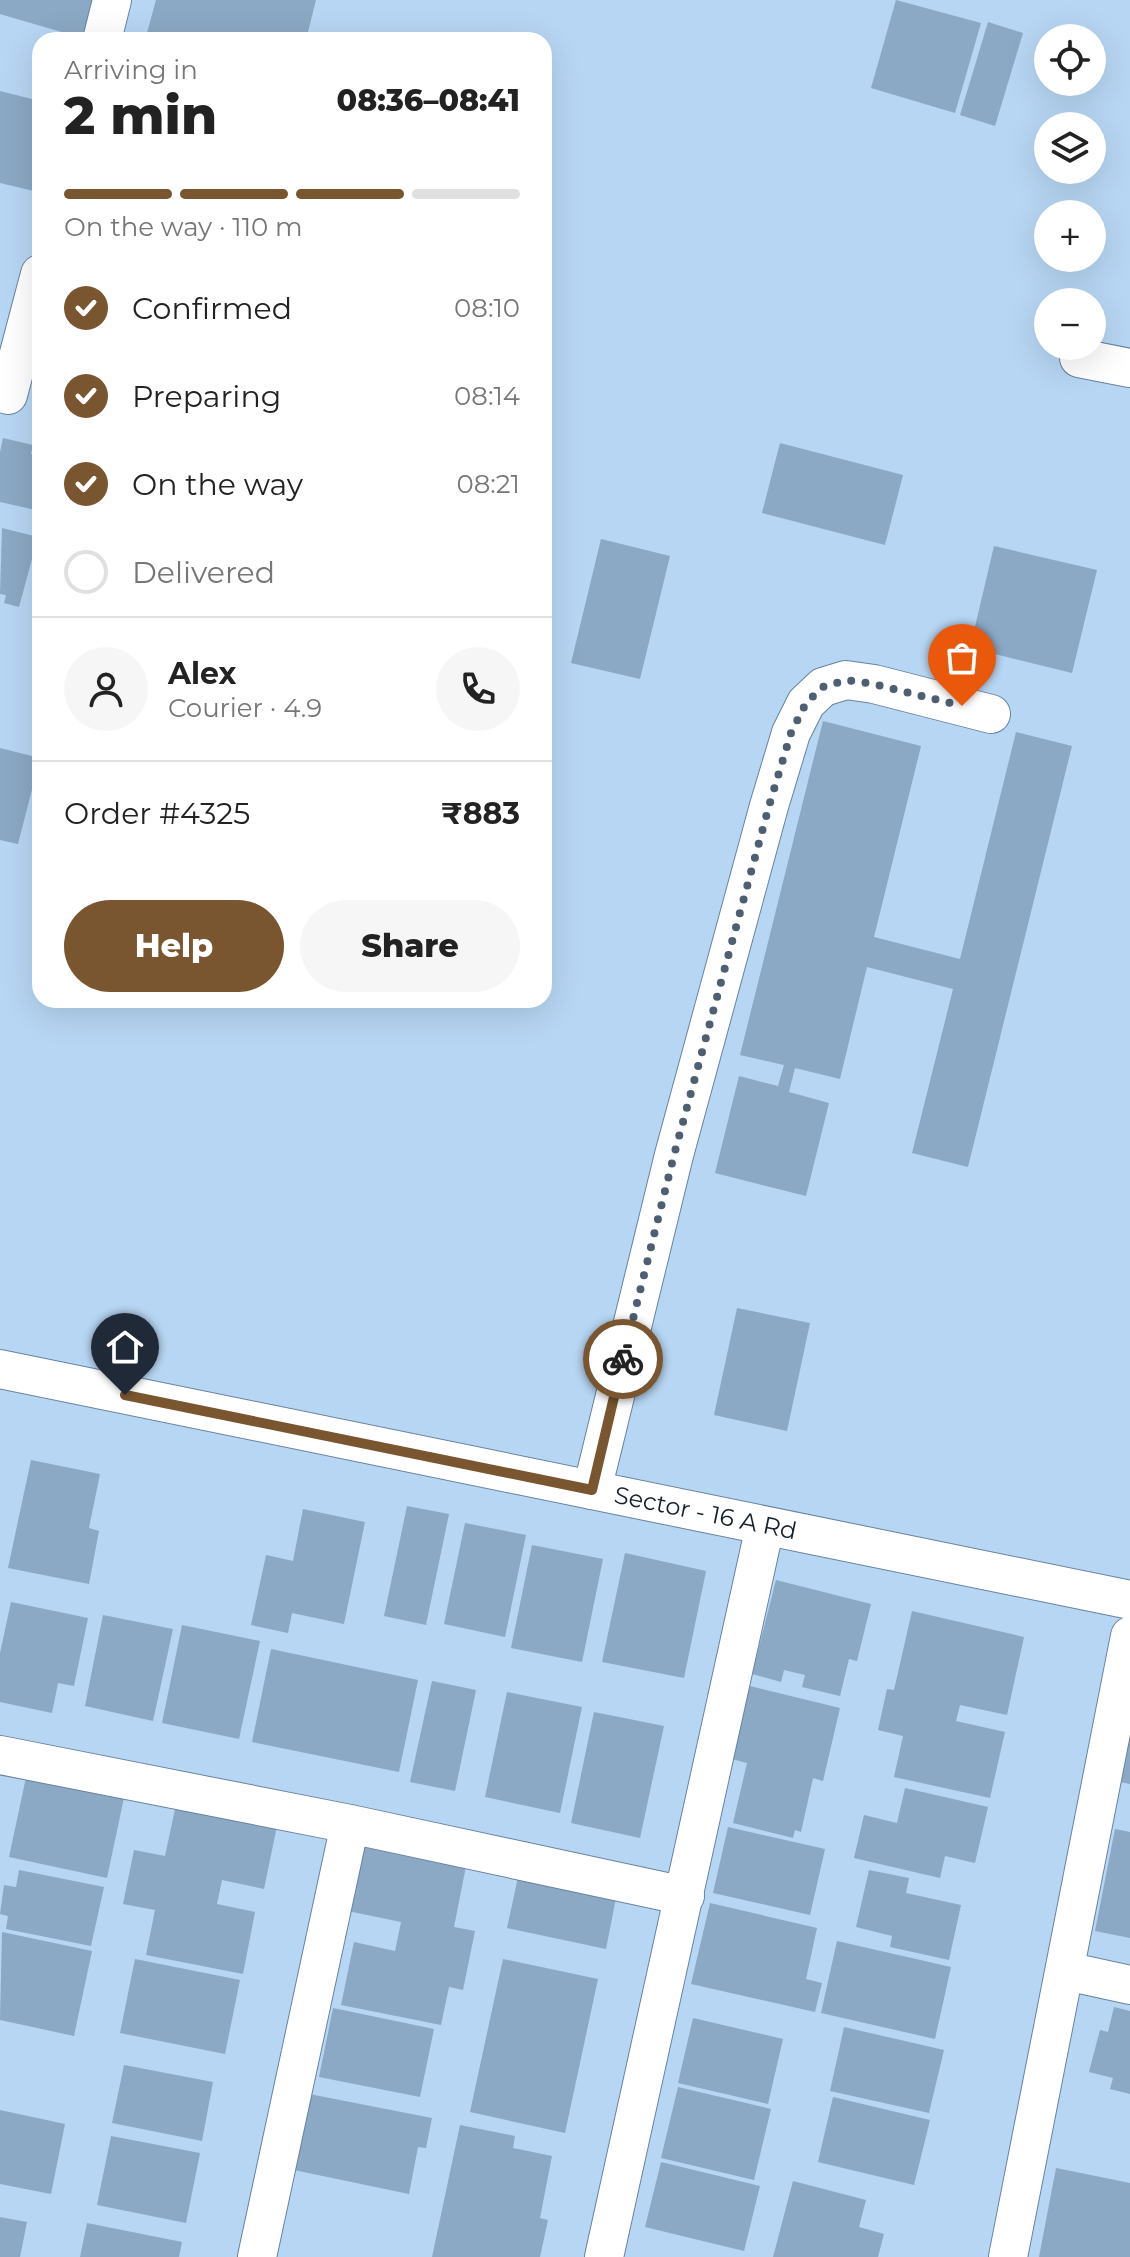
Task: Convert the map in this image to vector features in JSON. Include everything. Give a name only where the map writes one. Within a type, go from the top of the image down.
[{"type":"street","points":[[104,32],[112,0]]},
{"type":"street","points":[[8,395],[32,304]]},
{"type":"street","points":[[1089,360],[1130,368]]},
{"type":"street","points":[[592,1490],[670,1170],[765,821],[791,733],[806,703],[823,687],[846,680],[874,684],[991,714]]},
{"type":"street","name":"Sector - 16 A Rd","points":[[0,1369],[1130,1600]]},
{"type":"street","points":[[604,2257],[765,1526]]},
{"type":"street","points":[[1008,2257],[1130,1636]]},
{"type":"street","points":[[0,1755],[350,1824],[685,1896]]},
{"type":"street","points":[[257,2257],[350,1824]]},
{"type":"street","points":[[1066,1971],[1130,1985]]},
{"type":"building","points":[[0,0],[93,0],[84,32],[62,32],[0,14]]},
{"type":"building","points":[[156,0],[316,0],[308,32],[147,32]]},
{"type":"building","points":[[896,0],[981,23],[955,113],[871,88]]},
{"type":"building","points":[[988,22],[1023,33],[995,126],[960,115]]},
{"type":"building","points":[[0,91],[32,99],[32,191],[0,183]]},
{"type":"building","points":[[3,438],[32,445],[32,509],[0,502]]},
{"type":"building","points":[[780,443],[903,475],[885,545],[762,513]]},
{"type":"building","points":[[2,528],[32,536],[32,559],[19,607],[4,603],[6,595],[0,594]]},
{"type":"building","points":[[601,539],[670,556],[640,679],[571,663]]},
{"type":"building","points":[[994,546],[1097,570],[1072,673],[970,648]]},
{"type":"building","points":[[823,721],[921,746],[874,937],[960,959],[1016,732],[1072,746],[968,1167],[912,1153],[953,989],[867,967],[840,1079],[795,1068],[789,1092],[829,1103],[806,1196],[715,1173],[739,1076],[778,1086],[784,1065],[740,1055]]},
{"type":"building","points":[[0,748],[32,756],[32,789],[18,844],[0,840]]},
{"type":"building","points":[[737,1308],[810,1323],[787,1431],[714,1415]]},
{"type":"building","points":[[31,1460],[100,1474],[89,1528],[99,1531],[89,1584],[8,1568]]},
{"type":"building","points":[[407,1506],[449,1514],[426,1625],[384,1616]]},
{"type":"building","points":[[303,1509],[365,1522],[344,1624],[292,1613],[288,1633],[251,1625],[266,1555],[293,1561]]},
{"type":"building","points":[[465,1523],[526,1535],[505,1637],[444,1624]]},
{"type":"building","points":[[532,1545],[603,1559],[582,1662],[511,1648]]},
{"type":"building","points":[[625,1553],[706,1571],[684,1678],[602,1662]]},
{"type":"building","points":[[776,1580],[871,1604],[857,1661],[849,1659],[840,1696],[802,1687],[805,1675],[784,1670],[781,1682],[752,1674]]},
{"type":"building","points":[[11,1602],[88,1618],[74,1686],[58,1683],[52,1713],[0,1702],[0,1653]]},
{"type":"building","points":[[912,1611],[1024,1637],[1007,1715],[960,1705],[956,1721],[1005,1732],[990,1798],[894,1777],[903,1736],[878,1730],[887,1689],[894,1690]]},
{"type":"building","points":[[103,1615],[173,1629],[153,1721],[85,1706]]},
{"type":"building","points":[[182,1625],[260,1641],[239,1739],[162,1723]]},
{"type":"building","points":[[271,1649],[418,1680],[399,1772],[252,1742]]},
{"type":"building","points":[[432,1681],[476,1690],[455,1791],[410,1782]]},
{"type":"building","points":[[746,1685],[840,1708],[823,1781],[813,1778],[801,1832],[795,1830],[793,1838],[733,1823],[747,1763],[728,1758]]},
{"type":"building","points":[[507,1692],[582,1707],[560,1813],[485,1797]]},
{"type":"building","points":[[594,1712],[664,1726],[640,1838],[571,1823]]},
{"type":"building","points":[[1130,1740],[1130,1784],[1120,1782]]},
{"type":"building","points":[[28,1768],[126,1788],[107,1878],[9,1857]]},
{"type":"building","points":[[905,1788],[988,1807],[975,1863],[945,1856],[940,1878],[854,1858],[864,1815],[897,1823]]},
{"type":"building","points":[[177,1800],[278,1821],[264,1889],[222,1880],[217,1904],[255,1912],[243,1974],[146,1955],[155,1910],[123,1904],[134,1850],[165,1856]]},
{"type":"building","points":[[728,1827],[825,1849],[810,1915],[713,1893]]},
{"type":"building","points":[[1115,1829],[1130,1832],[1130,1938],[1095,1931]]},
{"type":"building","points":[[359,1834],[468,1856],[454,1927],[475,1931],[463,1990],[449,1987],[441,2025],[341,2005],[354,1942],[395,1951],[401,1922],[343,1910]]},
{"type":"building","points":[[520,1868],[618,1888],[606,1949],[507,1928]]},
{"type":"building","points":[[19,1870],[104,1887],[91,1946],[6,1929],[8,1916],[0,1914],[4,1885],[16,1887]]},
{"type":"building","points":[[869,1870],[909,1878],[906,1893],[961,1905],[949,1960],[890,1947],[892,1936],[856,1927]]},
{"type":"building","points":[[710,1903],[817,1928],[806,1979],[822,1983],[815,2012],[691,1984]]},
{"type":"building","points":[[2,1932],[92,1951],[74,2036],[0,2020]]},
{"type":"building","points":[[837,1941],[951,1967],[935,2039],[821,2013]]},
{"type":"building","points":[[135,1959],[240,1980],[225,2054],[120,2033]]},
{"type":"building","points":[[503,1959],[598,1979],[565,2133],[470,2112]]},
{"type":"building","points":[[1114,2007],[1130,2011],[1130,2094],[1110,2089],[1113,2078],[1089,2072],[1100,2030],[1108,2032]]},
{"type":"building","points":[[333,2008],[434,2029],[420,2097],[319,2077]]},
{"type":"building","points":[[693,2018],[783,2039],[768,2104],[678,2083]]},
{"type":"building","points":[[844,2027],[944,2050],[929,2113],[830,2091]]},
{"type":"building","points":[[124,2065],[213,2082],[202,2141],[112,2123]]},
{"type":"building","points":[[678,2087],[771,2109],[754,2180],[661,2158]]},
{"type":"building","points":[[304,2093],[432,2118],[426,2148],[418,2147],[409,2194],[289,2169]]},
{"type":"building","points":[[833,2097],[930,2120],[914,2185],[818,2162]]},
{"type":"building","points":[[0,2110],[65,2124],[51,2194],[0,2184]]},
{"type":"building","points":[[460,2125],[515,2136],[513,2148],[552,2156],[540,2218],[548,2220],[540,2257],[432,2257]]},
{"type":"building","points":[[111,2136],[200,2153],[186,2223],[97,2205]]},
{"type":"building","points":[[661,2162],[760,2186],[744,2251],[645,2227]]},
{"type":"building","points":[[1056,2168],[1130,2183],[1130,2257],[1039,2257]]},
{"type":"building","points":[[793,2181],[866,2200],[859,2227],[884,2234],[878,2257],[773,2257]]},
{"type":"building","points":[[0,2217],[27,2222],[20,2257],[0,2257]]},
{"type":"building","points":[[87,2223],[182,2242],[179,2257],[80,2257]]},
{"type":"way so far","points":[[623,1359],[674,1155],[769,806],[791,733],[806,703],[823,687],[846,680],[962,706]]},
{"type":"route","points":[[125,1395],[592,1490],[623,1359]]}]
